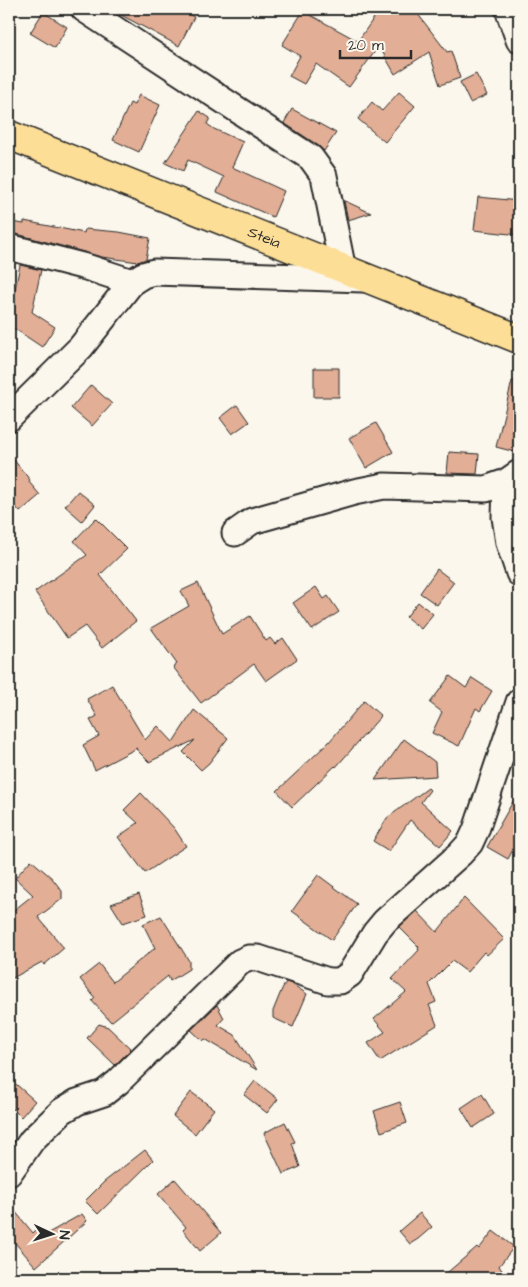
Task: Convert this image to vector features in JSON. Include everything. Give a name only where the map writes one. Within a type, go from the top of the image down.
[{"type":"main road","name":"Steia","points":[[9,135],[519,339]]},
{"type":"street","points":[[508,9],[519,40]]},
{"type":"street","points":[[91,11],[311,158],[324,176],[343,270]]},
{"type":"street","points":[[9,247],[86,267],[132,282]]},
{"type":"street","points":[[9,418],[81,347],[132,282],[143,275],[154,272],[369,279]]},
{"type":"street","points":[[235,533],[252,521],[354,492],[384,486],[486,489],[513,478]]},
{"type":"street","points":[[513,478],[505,517],[509,542],[519,573]]},
{"type":"street","points":[[9,1173],[32,1140],[62,1111],[77,1102],[104,1093],[118,1082],[240,962],[249,958],[258,958],[328,981],[340,981],[350,974],[375,933],[385,921],[470,843],[519,702]]},
{"type":"building","points":[[110,9],[178,9],[194,17],[179,46]]},
{"type":"building","points":[[380,9],[414,9],[447,52],[451,51],[460,78],[440,85],[429,52],[395,74],[379,46],[349,87],[316,64],[304,84],[289,76],[300,56],[282,45],[303,11],[358,41]]},
{"type":"building","points":[[43,12],[67,27],[55,48],[30,33]]},
{"type":"building","points":[[476,74],[487,95],[470,103],[460,82]]},
{"type":"building","points":[[399,92],[415,106],[385,142],[358,119],[372,102],[382,111]]},
{"type":"building","points":[[139,95],[160,105],[139,152],[113,140],[130,103],[134,105]]},
{"type":"building","points":[[292,109],[336,133],[324,151],[284,123]]},
{"type":"building","points":[[199,111],[210,118],[207,124],[214,129],[243,142],[232,167],[284,191],[273,217],[217,192],[224,177],[188,160],[183,171],[165,163]]},
{"type":"building","points":[[478,197],[519,201],[519,235],[474,230]]},
{"type":"building","points":[[345,201],[371,213],[348,220]]},
{"type":"building","points":[[24,221],[84,233],[85,229],[119,232],[150,238],[146,259],[138,262],[102,257],[9,233],[11,222],[24,224]]},
{"type":"building","points":[[20,265],[41,270],[32,312],[55,327],[42,347],[9,325],[9,291],[14,294]]},
{"type":"building","points":[[314,368],[339,368],[339,397],[314,397]]},
{"type":"building","points":[[512,381],[519,382],[519,453],[496,447]]},
{"type":"building","points":[[91,385],[112,404],[92,426],[71,408]]},
{"type":"building","points":[[237,405],[249,422],[232,434],[220,418]]},
{"type":"building","points":[[376,423],[393,452],[366,468],[349,438]]},
{"type":"building","points":[[449,452],[479,454],[477,474],[447,473]]},
{"type":"building","points":[[9,454],[40,495],[20,512],[9,499]]},
{"type":"building","points":[[78,491],[95,505],[82,521],[65,506]]},
{"type":"building","points":[[96,518],[127,549],[100,575],[136,621],[102,648],[85,626],[67,638],[35,592],[87,555],[74,541]]},
{"type":"building","points":[[437,569],[454,582],[437,605],[420,593]]},
{"type":"building","points":[[198,583],[222,634],[250,616],[266,641],[270,638],[275,644],[283,638],[297,659],[266,681],[254,664],[201,703],[173,667],[177,664],[151,628],[189,606],[181,591]]},
{"type":"building","points":[[316,587],[324,599],[328,596],[339,612],[312,630],[293,603]]},
{"type":"building","points":[[418,602],[433,614],[421,629],[406,617]]},
{"type":"building","points":[[450,676],[466,688],[472,678],[492,691],[480,711],[476,708],[459,746],[432,733],[442,712],[430,703]]},
{"type":"building","points":[[112,685],[145,740],[158,726],[173,742],[194,710],[228,738],[209,763],[201,770],[183,752],[195,740],[149,762],[137,748],[95,770],[83,745],[99,736],[90,720],[97,716],[87,699]]},
{"type":"building","points":[[364,701],[381,716],[336,767],[292,807],[277,791],[329,742]]},
{"type":"building","points":[[404,739],[435,762],[436,776],[375,780]]},
{"type":"building","points":[[428,788],[430,790],[421,802],[453,831],[440,846],[410,820],[389,851],[373,841],[387,818]]},
{"type":"building","points":[[519,791],[519,838],[508,859],[487,847]]},
{"type":"building","points":[[141,793],[174,828],[186,846],[145,873],[118,837],[138,823],[124,810]]},
{"type":"building","points":[[31,860],[52,878],[62,891],[62,899],[38,917],[64,948],[44,965],[42,962],[9,980],[9,914],[33,895],[15,878]]},
{"type":"building","points":[[318,875],[357,904],[332,940],[292,911]]},
{"type":"building","points":[[139,894],[147,915],[123,923],[111,904]]},
{"type":"building","points":[[464,898],[504,939],[487,955],[484,952],[467,972],[452,961],[429,984],[436,1002],[429,1005],[437,1025],[380,1061],[368,1043],[385,1032],[374,1019],[406,992],[392,979],[419,950],[419,947],[399,927],[417,911],[437,932]]},
{"type":"building","points":[[161,916],[189,961],[189,969],[170,981],[168,976],[111,1022],[92,1001],[95,998],[80,979],[99,964],[113,982],[155,948],[143,924]]},
{"type":"building","points":[[286,982],[307,994],[293,1027],[273,1018],[273,1011]]},
{"type":"building","points":[[217,1005],[224,1018],[218,1025],[235,1035],[257,1070],[205,1039],[203,1041],[191,1030]]},
{"type":"building","points":[[99,1024],[108,1027],[131,1049],[115,1065],[87,1038]]},
{"type":"building","points":[[9,1078],[35,1101],[21,1117],[9,1105]]},
{"type":"building","points":[[255,1081],[278,1099],[267,1113],[244,1095]]},
{"type":"building","points":[[191,1092],[214,1109],[195,1134],[173,1116]]},
{"type":"building","points":[[482,1094],[494,1114],[473,1128],[461,1108]]},
{"type":"building","points":[[400,1102],[407,1123],[381,1132],[374,1111]]},
{"type":"building","points":[[285,1122],[295,1142],[292,1143],[300,1167],[283,1174],[264,1133]]},
{"type":"building","points":[[145,1150],[153,1160],[98,1214],[85,1201],[104,1182]]},
{"type":"building","points":[[175,1179],[221,1233],[200,1251],[183,1230],[186,1227],[158,1194]]},
{"type":"building","points":[[9,1204],[33,1233],[37,1229],[43,1236],[82,1214],[87,1221],[36,1267],[9,1236]]},
{"type":"building","points":[[420,1213],[432,1227],[410,1244],[399,1231]]},
{"type":"building","points":[[493,1231],[514,1247],[499,1266],[507,1278],[441,1278],[477,1247],[479,1249]]}]
